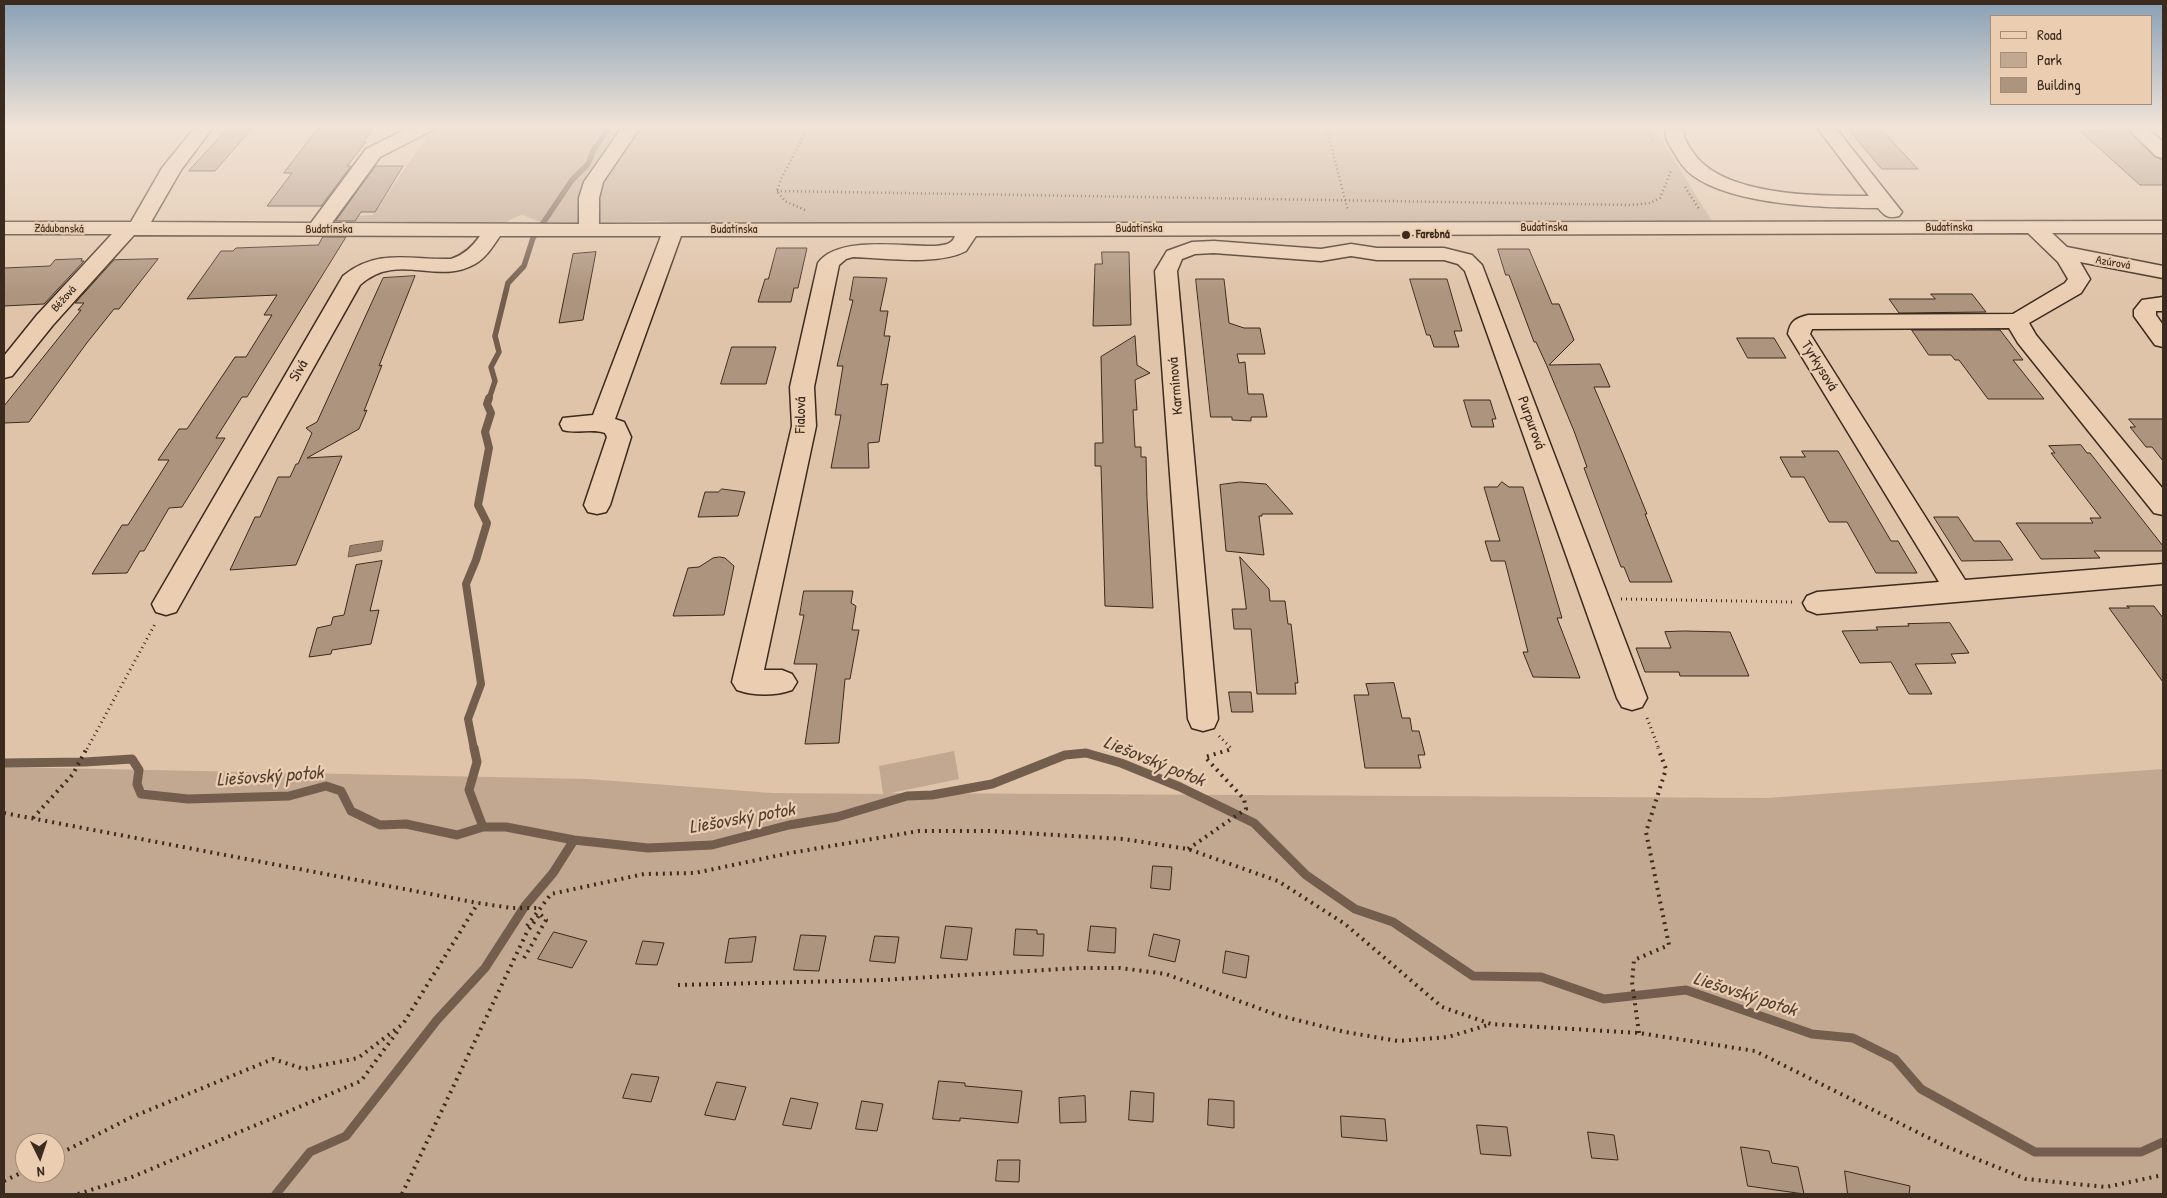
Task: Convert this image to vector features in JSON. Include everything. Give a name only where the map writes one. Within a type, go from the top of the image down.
[{"type":"street","name":"Béžová","points":[[4,371],[45,320],[126,229],[162,182]]},
{"type":"street","points":[[316,230],[352,182]]},
{"type":"street","points":[[589,230],[590,211],[588,205],[593,182]]},
{"type":"street","points":[[1720,182],[1757,192],[1802,198],[1838,202],[1884,202]]},
{"type":"street","points":[[1868,182],[1906,228]]},
{"type":"street","name":"Budatínska","points":[[126,229],[967,229],[1349,236],[1906,228],[2163,227]]},
{"type":"street","name":"Zádubanská","points":[[4,228],[126,229]]},
{"type":"street","points":[[2034,228],[2062,252],[2074,266],[2079,279],[2073,288],[2017,321],[2026,338],[2163,506]]},
{"type":"street","name":"Fialová","points":[[782,682],[747,682],[804,426],[802,387],[829,263],[839,255],[852,251],[941,252],[956,248],[964,242],[967,229]]},
{"type":"street","name":"Sivá","points":[[166,604],[351,281],[367,268],[389,262],[408,262],[437,266],[462,263],[483,249],[494,230]]},
{"type":"street","points":[[602,423],[673,230]]},
{"type":"street","name":"Purpurová","points":[[1349,236],[1377,254],[1444,254],[1465,259],[1475,269],[1632,698]]},
{"type":"street","name":"Karmínová","points":[[1203,719],[1166,271],[1174,255],[1192,248],[1214,247],[1321,255],[1349,236]]},
{"type":"street","name":"Azúrová","points":[[2062,252],[2163,272]]},
{"type":"street","points":[[2163,304],[2150,305],[2145,310],[2145,316],[2163,340]]},
{"type":"street","name":"Tyrkysová","points":[[1958,591],[1800,334],[1800,326],[1808,322],[2017,321]]},
{"type":"street","points":[[572,424],[602,423],[615,428],[619,437],[597,505]]},
{"type":"street","points":[[1816,602],[2163,574]]},
{"type":"path","points":[[780,182],[777,191],[780,198],[787,204],[809,211],[818,217],[822,230]]},
{"type":"path","points":[[1340,182],[1349,236]]},
{"type":"path","points":[[777,191],[1631,205],[1655,203],[1662,198],[1667,182]]},
{"type":"path","points":[[1596,599],[1816,602]]},
{"type":"path","points":[[34,818],[73,774],[166,604]]},
{"type":"path","points":[[1632,698],[1644,710],[1666,769],[1646,832],[1669,945],[1634,960],[1632,982],[1639,1032]]},
{"type":"path","points":[[1188,849],[1246,809],[1244,799],[1205,757],[1232,750],[1203,719]]},
{"type":"path","points":[[4,813],[478,903],[539,911],[546,920],[524,958]]},
{"type":"path","points":[[527,926],[551,894],[644,874],[695,873],[790,853],[919,831],[989,831],[1123,838],[1188,849],[1278,880],[1345,924],[1442,1007],[1491,1024],[1639,1032],[1755,1051],[1945,1146],[2026,1179],[2106,1187],[2163,1175]]},
{"type":"path","points":[[78,1194],[132,1177],[361,1081],[403,1024],[478,903]]},
{"type":"path","points":[[402,1194],[527,932],[539,911]]},
{"type":"path","points":[[678,985],[882,980],[1078,968],[1120,968],[1166,974],[1287,1017],[1345,1032],[1398,1041],[1448,1037],[1491,1024]]},
{"type":"path","points":[[65,1151],[132,1117],[273,1059],[304,1069],[358,1058],[403,1024]]},
{"type":"green space","points":[[396,182],[1688,182],[1720,234],[757,235],[659,221],[545,224],[523,215],[502,224],[465,227],[401,221],[335,222],[336,217],[373,215]]},
{"type":"green space","points":[[954,751],[959,779],[891,793],[1767,798],[2163,769],[2163,1194],[4,1194],[4,767],[588,779],[772,793],[883,794],[879,766]]},
{"type":"shaded area","points":[[383,541],[381,551],[348,557],[350,546]]},
{"type":"building","points":[[285,182],[339,182],[321,206],[267,206]]},
{"type":"building","points":[[364,182],[393,182],[375,212],[361,212],[355,221],[336,221]]},
{"type":"building","points":[[2137,182],[2163,182],[2163,185],[2140,185]]},
{"type":"building","points":[[323,237],[346,237],[247,397],[242,397],[216,438],[225,438],[182,507],[169,508],[144,551],[140,551],[127,573],[92,574],[122,525],[128,525],[169,460],[158,460],[179,429],[187,429],[235,357],[246,357],[272,315],[264,315],[277,295],[187,299],[221,251],[233,251],[236,248],[318,245]]},
{"type":"building","points":[[777,248],[807,248],[798,288],[794,288],[791,302],[758,302],[765,279],[768,279]]},
{"type":"building","points":[[1498,249],[1529,249],[1552,304],[1559,304],[1574,340],[1549,365],[1600,364],[1610,387],[1594,387],[1647,514],[1645,514],[1672,582],[1630,582],[1624,567],[1621,567],[1584,468],[1587,467],[1574,431],[1547,366],[1536,342],[1534,342],[1509,275],[1506,275]]},
{"type":"building","points":[[596,252],[583,320],[559,323],[573,254]]},
{"type":"building","points":[[1102,252],[1129,252],[1131,325],[1093,326],[1095,264],[1102,264]]},
{"type":"building","points":[[82,259],[81,261],[84,261],[44,304],[4,306],[4,268],[50,266],[55,260]]},
{"type":"building","points":[[158,259],[119,309],[114,309],[86,344],[29,422],[4,423],[4,406],[81,310],[78,310],[84,303],[75,303],[114,260]]},
{"type":"building","points":[[415,276],[379,366],[382,365],[359,429],[307,458],[342,456],[296,565],[230,570],[255,517],[260,517],[278,477],[290,477],[296,464],[298,464],[312,433],[306,428],[317,422],[383,278]]},
{"type":"building","points":[[854,277],[887,278],[880,311],[888,311],[884,336],[890,336],[881,385],[888,384],[879,442],[868,443],[869,468],[831,468],[841,415],[835,415],[843,366],[837,366],[853,300],[850,300]]},
{"type":"building","points":[[1196,279],[1224,279],[1229,323],[1244,328],[1260,328],[1265,354],[1237,354],[1239,363],[1245,362],[1248,394],[1263,394],[1267,417],[1251,417],[1251,421],[1232,420],[1232,417],[1211,417]]},
{"type":"building","points":[[1410,279],[1447,279],[1462,331],[1454,331],[1459,347],[1434,347],[1430,335],[1427,335]]},
{"type":"building","points":[[1931,294],[1972,294],[1986,312],[1899,313],[1889,299],[1935,299]]},
{"type":"building","points":[[1912,330],[2000,330],[2023,360],[2013,360],[2044,399],[1988,399],[1959,360],[1955,360],[1951,355],[1929,355]]},
{"type":"building","points":[[1135,336],[1137,365],[1150,373],[1135,380],[1137,410],[1133,410],[1135,447],[1141,447],[1141,457],[1146,457],[1153,608],[1105,606],[1101,466],[1095,466],[1095,443],[1103,443],[1101,357]]},
{"type":"building","points":[[1737,338],[1774,338],[1786,358],[1748,358]]},
{"type":"building","points":[[732,347],[776,347],[766,384],[721,384]]},
{"type":"building","points":[[1464,400],[1490,400],[1496,419],[1492,419],[1494,427],[1472,427]]},
{"type":"building","points":[[2129,419],[2163,419],[2163,461],[2152,447],[2146,447],[2130,427],[2135,427]]},
{"type":"building","points":[[2081,445],[2087,453],[2090,453],[2163,546],[2163,551],[2094,551],[2100,558],[2041,559],[2016,523],[2093,523],[2090,518],[2101,518],[2051,453],[2055,453],[2049,446]]},
{"type":"building","points":[[1802,451],[1838,451],[1891,541],[1898,541],[1917,573],[1876,573],[1847,522],[1829,522],[1804,477],[1791,477],[1780,457],[1805,457]]},
{"type":"building","points":[[1240,482],[1266,484],[1293,514],[1262,514],[1262,516],[1259,516],[1264,555],[1226,551],[1220,485]]},
{"type":"building","points":[[1502,482],[1509,487],[1523,487],[1562,618],[1557,618],[1580,678],[1533,677],[1523,652],[1528,652],[1505,561],[1491,561],[1485,541],[1500,541],[1484,487],[1497,487]]},
{"type":"building","points":[[722,489],[745,492],[738,516],[698,517],[705,492],[718,492]]},
{"type":"building","points":[[1934,517],[1958,517],[1974,541],[2000,541],[2013,560],[1962,561]]},
{"type":"building","points":[[1240,557],[1269,589],[1270,601],[1285,601],[1288,624],[1291,624],[1298,683],[1295,683],[1296,694],[1257,694],[1251,629],[1234,629],[1232,609],[1246,609]]},
{"type":"building","points":[[713,558],[725,558],[734,566],[724,615],[673,616],[688,568],[699,567]]},
{"type":"building","points":[[382,561],[370,611],[379,610],[371,644],[332,650],[331,654],[309,657],[317,628],[331,625],[333,617],[344,615],[356,565]]},
{"type":"building","points":[[804,591],[853,591],[851,603],[856,606],[852,630],[859,630],[850,679],[845,679],[839,743],[805,744],[817,664],[794,664],[804,615],[800,615]]},
{"type":"building","points":[[2127,606],[2154,606],[2163,618],[2163,682],[2109,608],[2129,608]]},
{"type":"building","points":[[1950,623],[1969,653],[1951,654],[1956,663],[1915,664],[1932,694],[1909,694],[1891,662],[1860,663],[1842,631],[1878,630],[1876,627],[1909,626],[1908,624]]},
{"type":"building","points":[[1665,632],[1730,632],[1749,676],[1680,676],[1679,672],[1645,672],[1636,648],[1671,648]]},
{"type":"building","points":[[1394,683],[1402,718],[1410,718],[1412,731],[1419,731],[1425,755],[1418,755],[1421,768],[1365,768],[1354,695],[1369,695],[1366,684]]},
{"type":"building","points":[[1229,692],[1251,692],[1253,712],[1232,712]]},
{"type":"building","points":[[1153,866],[1172,867],[1170,890],[1151,888]]},
{"type":"building","points":[[946,926],[972,928],[967,960],[941,958]]},
{"type":"building","points":[[1091,926],[1116,928],[1115,953],[1088,951]]},
{"type":"building","points":[[1016,929],[1037,930],[1037,934],[1044,934],[1043,956],[1014,955]]},
{"type":"building","points":[[554,932],[587,941],[572,968],[538,959]]},
{"type":"building","points":[[1154,934],[1180,940],[1175,962],[1149,956]]},
{"type":"building","points":[[801,935],[826,936],[819,971],[794,970]]},
{"type":"building","points":[[875,936],[899,937],[895,963],[870,961]]},
{"type":"building","points":[[756,937],[752,962],[725,963],[729,939]]},
{"type":"building","points":[[643,941],[664,943],[657,965],[636,964]]},
{"type":"building","points":[[1226,951],[1249,956],[1246,978],[1223,973]]},
{"type":"building","points":[[632,1074],[659,1077],[651,1102],[623,1098]]},
{"type":"building","points":[[939,1081],[965,1083],[965,1086],[1022,1091],[1018,1123],[960,1118],[960,1121],[933,1119]]},
{"type":"building","points":[[717,1082],[746,1087],[735,1120],[705,1115]]},
{"type":"building","points":[[1131,1091],[1154,1093],[1153,1122],[1129,1120]]},
{"type":"building","points":[[1085,1096],[1086,1122],[1060,1123],[1059,1098]]},
{"type":"building","points":[[791,1098],[818,1103],[811,1129],[783,1125]]},
{"type":"building","points":[[1209,1099],[1234,1101],[1234,1128],[1208,1125]]},
{"type":"building","points":[[862,1101],[883,1104],[877,1131],[856,1129]]},
{"type":"building","points":[[1341,1116],[1385,1119],[1387,1141],[1342,1137]]},
{"type":"building","points":[[1477,1125],[1507,1127],[1511,1156],[1481,1154]]},
{"type":"building","points":[[1588,1132],[1614,1135],[1618,1160],[1592,1158]]},
{"type":"building","points":[[1741,1147],[1769,1151],[1772,1163],[1798,1167],[1804,1194],[1748,1186]]},
{"type":"building","points":[[998,1160],[1020,1160],[1019,1182],[996,1181]]},
{"type":"building","points":[[1845,1171],[1910,1186],[1909,1194],[1848,1194]]},
{"type":"waterway","points":[[489,399],[495,381],[491,367],[499,352],[495,336],[508,283],[524,266],[533,238],[571,182]]},
{"type":"waterway","points":[[474,749],[468,719],[481,684],[466,584],[476,560],[487,523],[478,505],[489,448],[485,432],[491,413],[487,404],[489,398]]},
{"type":"waterway","points":[[474,748],[477,762],[469,790],[483,827]]},
{"type":"waterway","name":"Liešovský potok","points":[[574,840],[648,848],[712,845],[789,825],[837,817],[907,796],[932,795],[992,784],[1065,755],[1086,753],[1121,763],[1180,787],[1254,823],[1306,875],[1355,909],[1393,922],[1473,976],[1541,977],[1604,999],[1686,990],[1812,1034],[1853,1038],[1895,1059],[1921,1089],[2035,1152],[2141,1152],[2163,1142]]},
{"type":"waterway","name":"Liešovský potok","points":[[4,763],[85,762],[132,759],[139,770],[137,784],[141,794],[188,799],[289,796],[326,786],[341,791],[351,811],[380,825],[406,824],[457,835],[483,827]]},
{"type":"waterway","name":"Liešovský potok","points":[[483,827],[506,827],[574,840]]},
{"type":"waterway","points":[[276,1194],[310,1152],[346,1136],[437,1020],[485,968],[525,906],[553,873],[574,840]]},
{"type":"place","name":"Farebná","points":[[1406,235]]}]
